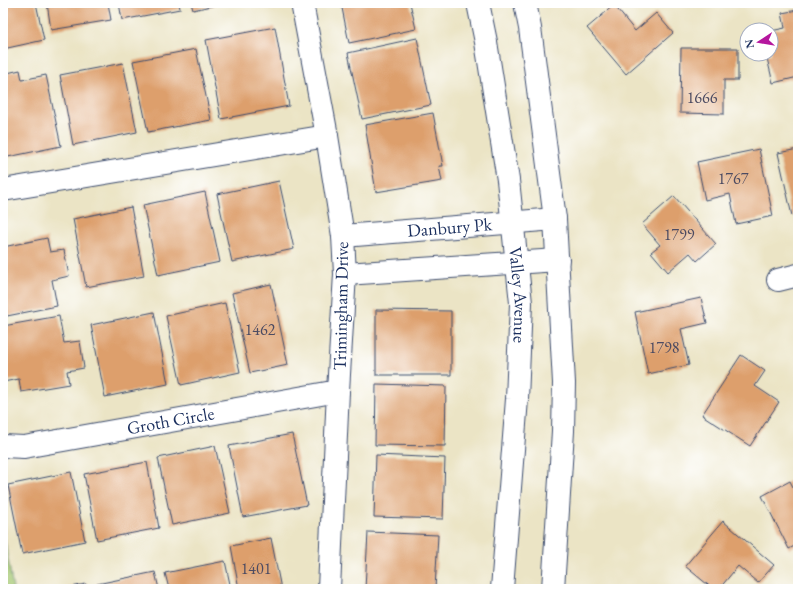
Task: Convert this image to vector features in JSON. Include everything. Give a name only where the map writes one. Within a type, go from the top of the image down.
[{"type":"street","name":"Trimingham Drive","points":[[302,3],[327,136],[343,236],[345,274],[329,589]]},
{"type":"street","name":"Valley Avenue","points":[[478,3],[488,50],[506,172],[521,303],[517,399],[502,589]]},
{"type":"street","points":[[525,3],[530,28],[556,219],[564,383],[563,431],[553,589]]},
{"type":"street","points":[[3,190],[327,136]]},
{"type":"street","name":"Danbury Pk","points":[[343,236],[556,219]]},
{"type":"street","points":[[345,274],[517,264],[558,260]]},
{"type":"street","name":"Groth Circle","points":[[3,446],[24,447],[338,391]]},
{"type":"green space","points":[[3,528],[13,589],[3,589]]},
{"type":"building","points":[[3,3],[36,3],[44,40],[3,49]]},
{"type":"building","points":[[47,3],[108,3],[111,20],[51,30]]},
{"type":"building","points":[[119,3],[179,3],[180,9],[122,20]]},
{"type":"building","points":[[191,3],[220,3],[220,4],[193,10]]},
{"type":"building","points":[[341,3],[410,3],[416,29],[349,43]]},
{"type":"building","points":[[614,5],[635,31],[656,13],[673,33],[626,74],[587,28]]},
{"type":"building","points":[[798,10],[798,77],[773,83],[768,62],[779,62],[779,29],[785,28],[782,13]]},
{"type":"building","points":[[275,27],[289,106],[221,119],[206,40]]},
{"type":"building","points":[[417,38],[431,105],[362,119],[348,53]]},
{"type":"building","points":[[681,48],[738,48],[738,80],[724,80],[724,114],[680,113]]},
{"type":"building","points":[[196,49],[211,120],[148,132],[133,61]]},
{"type":"building","points":[[123,63],[137,132],[73,145],[60,75]]},
{"type":"building","points":[[20,70],[22,80],[46,75],[61,146],[3,158],[3,74]]},
{"type":"building","points":[[433,113],[443,166],[439,166],[442,181],[376,192],[365,125]]},
{"type":"building","points":[[759,149],[773,216],[736,224],[730,194],[705,200],[697,162]]},
{"type":"building","points":[[798,149],[798,215],[792,216],[778,153]]},
{"type":"building","points":[[279,181],[294,249],[232,262],[217,194]]},
{"type":"building","points":[[205,192],[220,262],[158,275],[143,205]]},
{"type":"building","points":[[674,196],[716,244],[697,261],[690,253],[668,272],[651,252],[660,245],[642,224]]},
{"type":"building","points":[[131,207],[144,276],[86,287],[73,219]]},
{"type":"building","points":[[47,238],[50,252],[64,250],[69,276],[52,280],[57,306],[7,316],[3,301],[3,247]]},
{"type":"building","points":[[271,284],[288,365],[250,373],[232,293]]},
{"type":"building","points":[[701,298],[707,323],[681,329],[689,365],[648,374],[635,312]]},
{"type":"building","points":[[225,303],[240,372],[181,385],[166,316]]},
{"type":"building","points":[[376,310],[451,311],[451,375],[376,375]]},
{"type":"building","points":[[154,312],[168,384],[105,397],[91,325]]},
{"type":"building","points":[[59,316],[64,343],[80,341],[84,368],[67,371],[69,384],[21,392],[19,379],[3,382],[3,326]]},
{"type":"building","points":[[741,355],[765,371],[755,386],[779,402],[750,446],[702,415]]},
{"type":"building","points":[[376,384],[446,386],[445,446],[375,445]]},
{"type":"building","points":[[292,434],[307,505],[243,517],[229,446]]},
{"type":"building","points":[[215,446],[230,513],[172,525],[158,458]]},
{"type":"building","points":[[376,455],[445,458],[443,519],[374,517]]},
{"type":"building","points":[[147,462],[159,528],[97,540],[84,474]]},
{"type":"building","points":[[71,472],[85,541],[22,554],[8,485]]},
{"type":"building","points":[[790,481],[798,497],[798,544],[789,549],[762,496]]},
{"type":"building","points":[[723,521],[774,565],[758,583],[738,566],[719,589],[713,589],[685,566]]},
{"type":"building","points":[[368,532],[438,535],[435,589],[365,589]]},
{"type":"building","points":[[271,538],[281,589],[239,589],[231,546]]},
{"type":"building","points":[[225,561],[231,589],[169,589],[165,573]]},
{"type":"building","points":[[155,572],[159,589],[98,589],[97,584]]},
{"type":"building","points":[[86,584],[87,589],[66,589],[66,588]]}]
